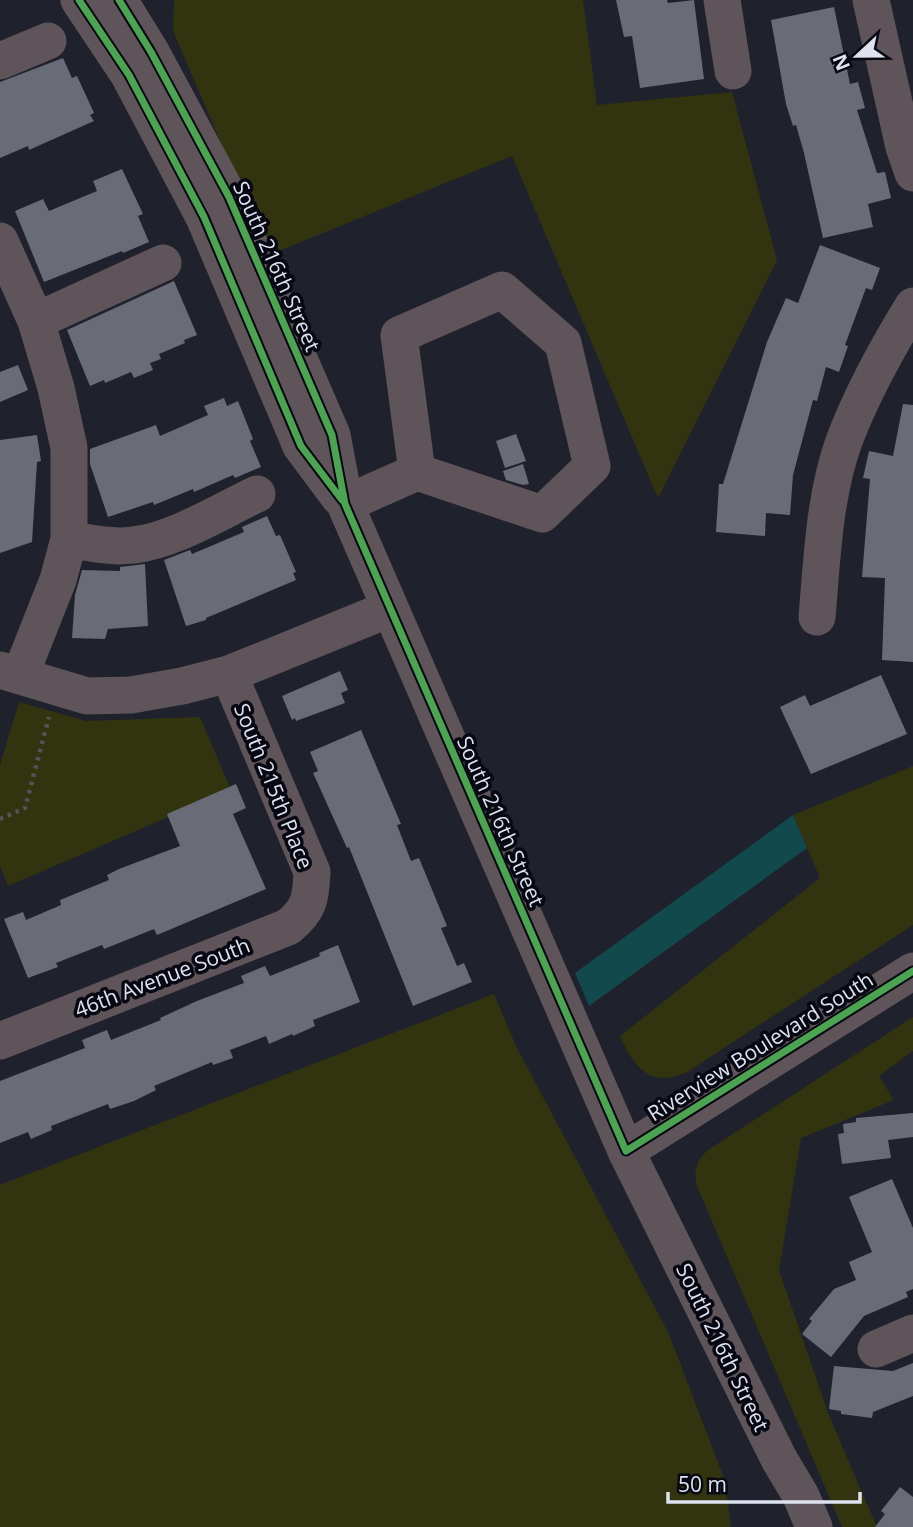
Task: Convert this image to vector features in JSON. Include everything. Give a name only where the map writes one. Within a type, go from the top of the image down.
[{"type":"street","points":[[79,0],[140,64]]},
{"type":"street","points":[[119,0],[140,64]]},
{"type":"street","points":[[722,0],[733,71]]},
{"type":"street","points":[[871,0],[904,146],[913,173]]},
{"type":"street","points":[[0,61],[48,41]]},
{"type":"street","name":"South 216th Street","points":[[140,64],[301,446],[345,504],[626,1151],[779,1460],[801,1496],[814,1527]]},
{"type":"street","points":[[0,241],[36,321],[56,388],[69,449],[69,539],[58,580],[10,673],[87,696],[131,695],[229,674],[389,609]]},
{"type":"street","points":[[36,321],[163,263]]},
{"type":"street","points":[[345,504],[416,472],[542,514],[592,466],[563,343],[502,290],[399,335],[416,472]]},
{"type":"street","points":[[817,617],[830,497],[843,445],[863,394],[913,306]]},
{"type":"street","points":[[69,539],[98,545],[134,545],[171,534],[257,494]]},
{"type":"street","name":"South 215th Place","points":[[229,674],[312,872],[311,898]]},
{"type":"street","name":"46th Avenue South","points":[[0,1041],[288,927],[300,918],[311,898]]},
{"type":"street","name":"Riverview Boulevard South","points":[[626,1151],[913,971]]},
{"type":"street","points":[[876,1349],[913,1334]]},
{"type":"street","name":"South 216th Street","points":[[779,1460],[791,1506],[793,1527]]},
{"type":"path","points":[[0,819],[25,808],[57,687]]},
{"type":"shaded area","points":[[174,0],[583,0],[597,105],[732,92],[777,260],[658,498],[512,156],[269,255],[173,31]]},
{"type":"shaded area","points":[[19,702],[86,721],[200,717],[231,790],[8,886],[0,866],[0,765]]},
{"type":"shaded area","points":[[913,766],[913,925],[687,1072],[663,1078],[645,1072],[637,1065],[620,1036],[820,878],[793,815]]},
{"type":"shaded area","points":[[793,815],[807,848],[589,1006],[575,973]]},
{"type":"shaded area","points":[[494,994],[516,1046],[669,1334],[725,1481],[731,1527],[0,1527],[0,1185]]},
{"type":"shaded area","points":[[913,1017],[913,1051],[879,1076],[894,1100],[801,1138],[779,1270],[828,1413],[877,1527],[842,1527],[695,1176],[698,1162],[708,1150]]},
{"type":"building","points":[[616,0],[667,0],[668,3],[694,0],[704,79],[640,88],[632,36],[624,37]]},
{"type":"building","points":[[834,7],[850,84],[858,82],[865,108],[857,110],[877,173],[885,172],[891,198],[868,204],[873,227],[823,238],[804,153],[796,125],[793,126],[786,104],[771,20]]},
{"type":"building","points":[[63,58],[72,78],[77,76],[94,113],[90,115],[94,121],[29,150],[28,146],[0,158],[0,82]]},
{"type":"building","points":[[122,169],[143,214],[138,216],[149,242],[44,282],[15,211],[43,199],[49,211],[97,191],[93,181]]},
{"type":"building","points":[[820,245],[880,268],[872,290],[866,288],[845,345],[848,346],[839,372],[826,367],[817,401],[813,400],[793,475],[790,515],[766,513],[765,536],[716,532],[719,484],[723,484],[767,342],[786,298],[798,303]]},
{"type":"building","points":[[174,281],[197,335],[159,354],[161,359],[150,363],[153,370],[134,378],[131,372],[90,386],[67,330]]},
{"type":"building","points":[[18,365],[28,390],[0,402],[0,372]]},
{"type":"building","points":[[224,398],[227,406],[238,401],[261,467],[235,478],[233,475],[194,492],[193,489],[154,505],[153,502],[108,517],[90,464],[90,449],[156,425],[160,436],[208,415],[204,406]]},
{"type":"building","points":[[903,404],[913,405],[913,662],[882,660],[885,578],[862,577],[870,479],[863,478],[869,451],[893,456]]},
{"type":"building","points":[[516,434],[526,461],[505,468],[496,441]]},
{"type":"building","points":[[37,435],[41,461],[37,462],[32,542],[0,553],[0,440]]},
{"type":"building","points":[[523,464],[529,484],[506,480],[503,471]]},
{"type":"building","points":[[267,516],[276,536],[280,535],[296,572],[293,573],[296,580],[206,620],[186,626],[164,560],[190,550],[192,554],[244,532],[242,527]]},
{"type":"building","points":[[145,564],[148,626],[108,629],[105,639],[72,638],[75,595],[82,570],[120,571],[120,567]]},
{"type":"building","points":[[340,671],[348,690],[341,693],[345,703],[296,721],[295,718],[292,720],[282,696]]},
{"type":"building","points":[[881,675],[907,734],[811,774],[780,707],[805,695],[810,706]]},
{"type":"building","points":[[361,730],[401,824],[397,825],[411,861],[419,858],[447,926],[441,928],[457,966],[464,963],[472,982],[413,1006],[349,847],[347,848],[313,773],[318,771],[310,752]]},
{"type":"building","points":[[236,784],[246,808],[233,814],[266,889],[157,935],[154,929],[104,949],[102,945],[56,963],[58,967],[28,978],[4,919],[23,912],[26,920],[61,905],[60,900],[109,880],[107,875],[119,869],[180,846],[167,814]]},
{"type":"building","points":[[338,945],[360,1002],[313,1020],[315,1026],[293,1036],[292,1034],[269,1044],[266,1036],[230,1050],[233,1058],[213,1065],[212,1062],[154,1086],[156,1090],[134,1101],[110,1109],[108,1104],[51,1126],[52,1130],[31,1139],[28,1132],[0,1143],[0,1081],[85,1048],[82,1040],[107,1030],[111,1040],[161,1020],[160,1018],[197,1001],[244,983],[241,976],[265,966],[270,976],[320,956],[319,953]]},
{"type":"building","points":[[913,1113],[913,1137],[888,1140],[891,1158],[842,1164],[838,1134],[844,1133],[843,1124],[856,1122],[856,1118]]},
{"type":"building","points":[[892,1179],[913,1228],[913,1289],[906,1292],[908,1297],[864,1316],[831,1357],[802,1334],[812,1321],[809,1319],[834,1289],[856,1280],[849,1262],[872,1252],[849,1197]]},
{"type":"building","points":[[913,1363],[913,1396],[873,1412],[872,1418],[841,1414],[841,1411],[829,1409],[834,1366],[893,1371]]},
{"type":"building","points":[[900,1487],[913,1497],[913,1527],[875,1527],[885,1514],[881,1511]]},
{"type":"cycle path","points":[[79,0],[129,75],[204,217],[301,446],[342,500]]},
{"type":"cycle path","points":[[119,0],[151,52],[229,197],[332,435],[345,504],[626,1151],[913,971]]}]
